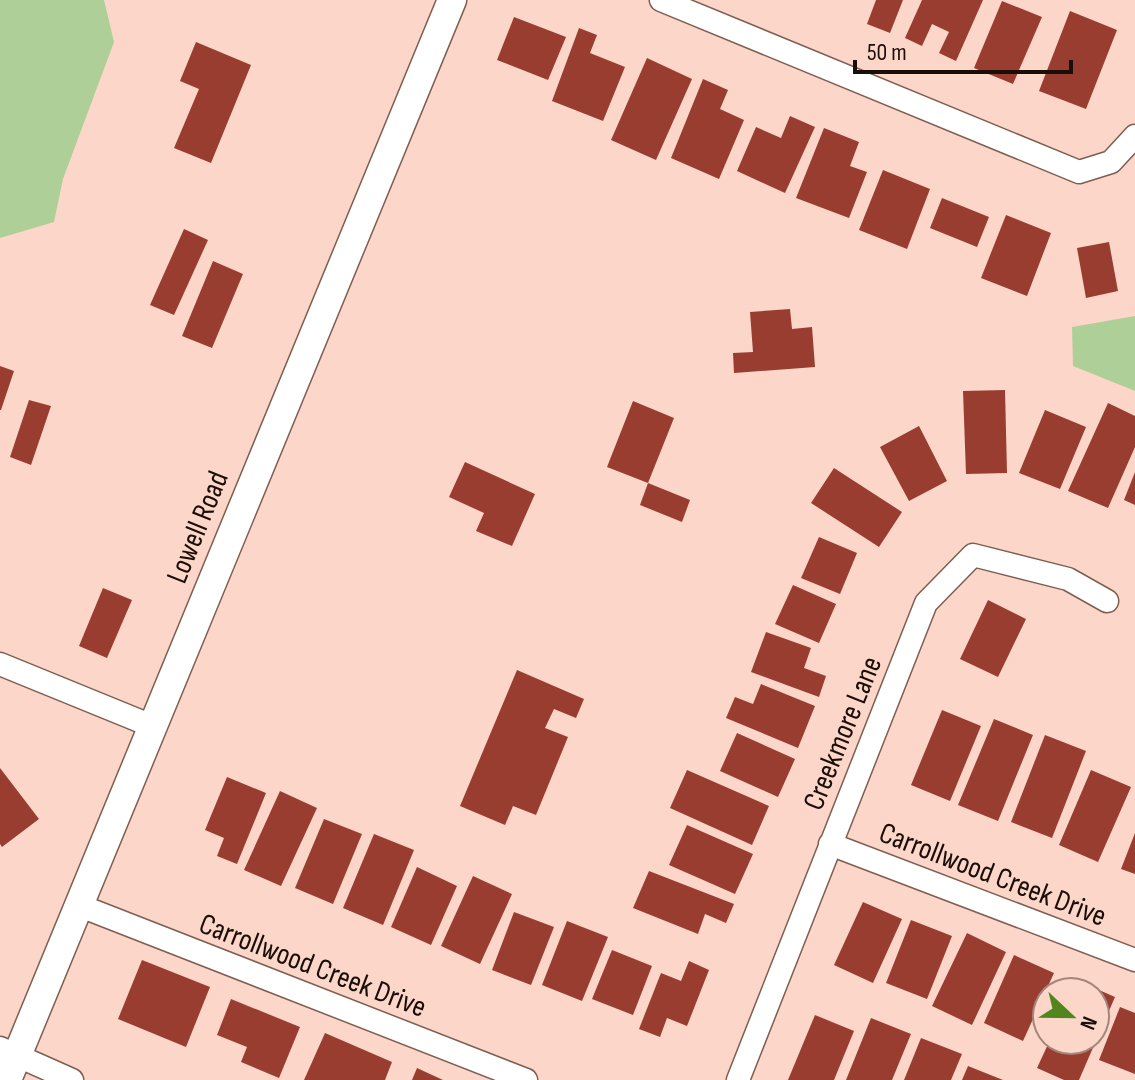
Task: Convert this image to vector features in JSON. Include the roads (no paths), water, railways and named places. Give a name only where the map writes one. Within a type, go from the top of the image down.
[{"type":"street","name":"Lowell Road","points":[[8,1061],[78,905],[452,0]]},
{"type":"street","points":[[661,0],[1079,172],[1111,162],[1135,136]]},
{"type":"street","name":"Creekmore Lane","points":[[738,1080],[926,603],[973,555],[1068,579],[1107,601]]},
{"type":"street","points":[[0,664],[152,726]]},
{"type":"street","name":"Carrollwood Creek Drive","points":[[830,844],[1135,960]]},
{"type":"street","name":"Carrollwood Creek Drive","points":[[78,905],[526,1080]]},
{"type":"street","points":[[8,1061],[72,1080]]}]
